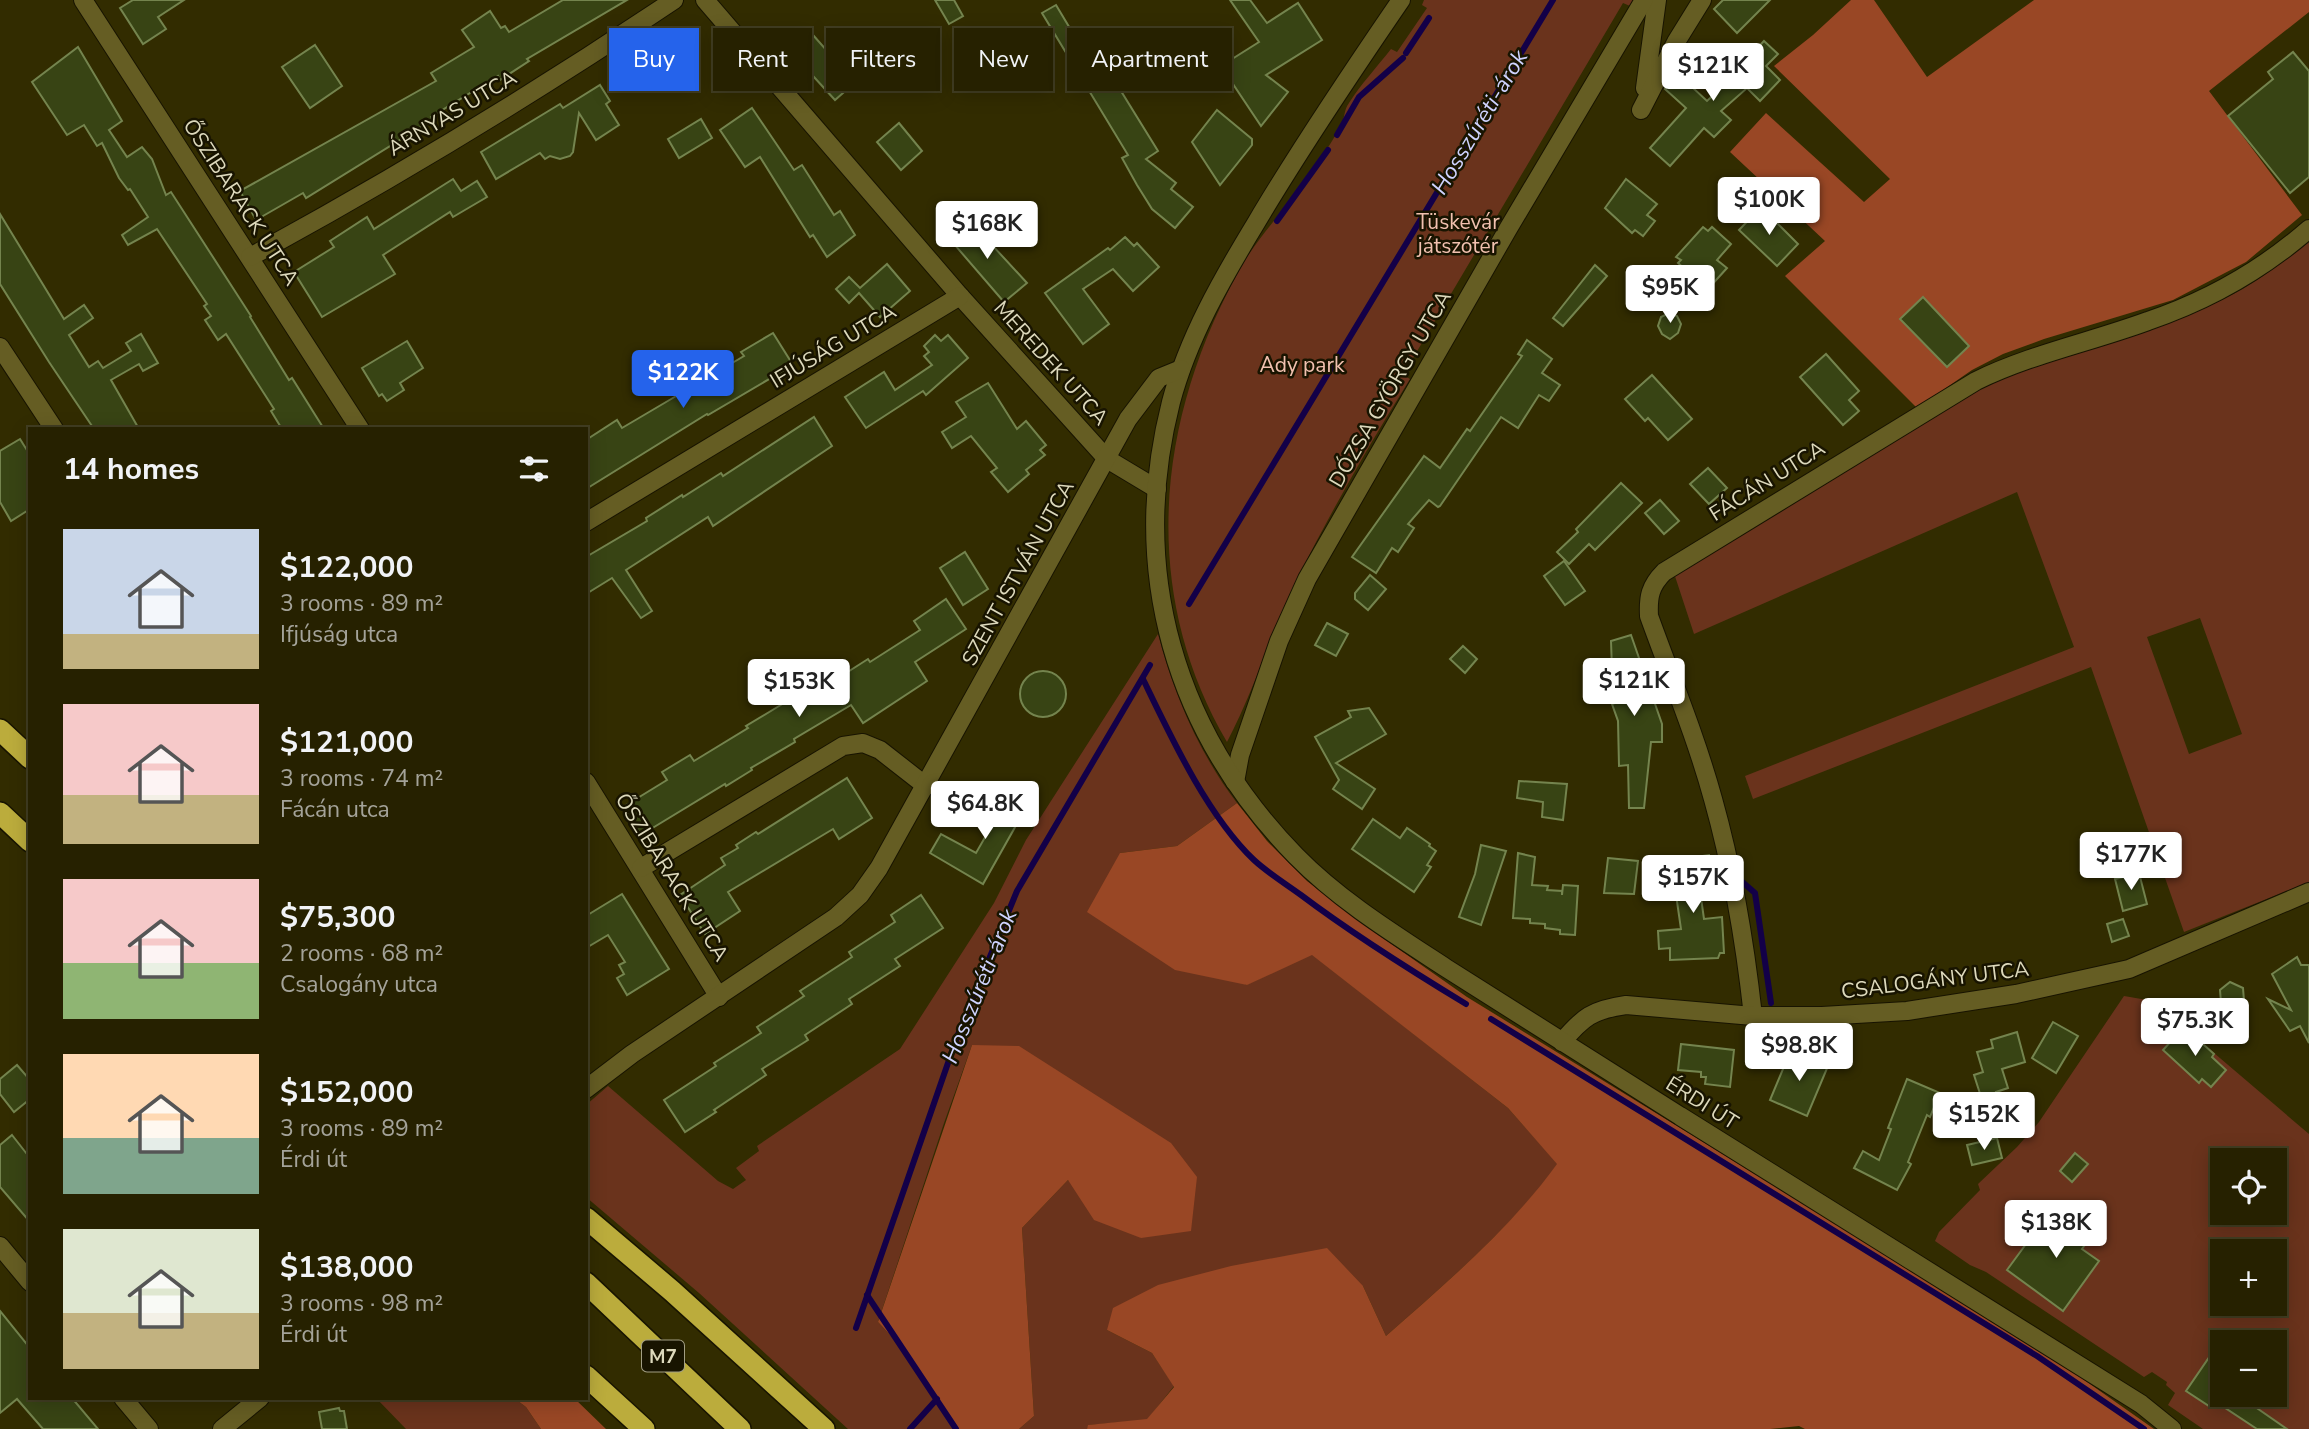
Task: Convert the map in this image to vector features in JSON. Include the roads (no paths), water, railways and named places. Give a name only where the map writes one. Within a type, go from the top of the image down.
[{"type":"highway","points":[[0,730],[28,756]]},
{"type":"highway","points":[[0,813],[28,839]]},
{"type":"highway","points":[[588,1221],[672,1291],[818,1429]]},
{"type":"highway","name":"M7","points":[[588,1285],[740,1429]]},
{"type":"highway","points":[[588,1378],[644,1429]]},
{"type":"highway","points":[[777,1389],[824,1429]]},
{"type":"street","name":"ŐSZIBARACK UTCA","points":[[83,0],[359,427]]},
{"type":"street","name":"ÁRNYAS UTCA","points":[[250,257],[330,214],[545,83],[674,0]]},
{"type":"street","name":"MEREDEK UTCA","points":[[705,0],[960,296],[1107,458],[1157,489]]},
{"type":"street","points":[[1181,369],[1198,329],[1241,247],[1279,184],[1401,0]]},
{"type":"street","name":"DÓZSA GYÖRGY UTCA","points":[[1234,782],[1240,755],[1279,641],[1307,579],[1508,229],[1644,0]]},
{"type":"street","points":[[1651,92],[1645,88],[1657,0]]},
{"type":"street","points":[[1641,110],[1676,42],[1702,0]]},
{"type":"street","name":"FÁCÁN UTCA","points":[[1753,1016],[1741,925],[1713,799],[1649,616],[1648,595],[1654,583],[1675,565],[1976,381],[2017,362],[2147,322],[2189,306],[2268,261],[2309,229]]},
{"type":"street","name":"IFJÚSÁG UTCA","points":[[588,522],[960,296]]},
{"type":"street","points":[[0,347],[53,427]]},
{"type":"street","name":"SZENT ISTVÁN UTCA","points":[[588,1087],[632,1054],[836,916],[860,895],[926,786],[1128,419],[1159,378],[1181,369]]},
{"type":"street","name":"ÉRDI ÚT","points":[[1181,369],[1166,426],[1157,489],[1155,516],[1162,611],[1191,701],[1211,744],[1234,782],[1264,822],[1299,859],[1395,935],[2141,1404],[2172,1429]]},
{"type":"street","points":[[641,868],[843,746],[863,743],[880,751],[926,786]]},
{"type":"street","name":"ŐSZIBARACK UTCA","points":[[588,785],[719,997]]},
{"type":"street","name":"CSALOGÁNY UTCA","points":[[1562,1042],[1580,1020],[1605,1008],[1646,1005],[1753,1016],[1822,1016],[1907,1011],[2017,994],[2129,969],[2309,892]]},
{"type":"street","points":[[2,1251],[28,1280]]},
{"type":"street","points":[[125,1400],[149,1429]]},
{"type":"street","points":[[222,1429],[258,1400]]},
{"type":"waterway","name":"Hosszúréti-árok","points":[[1189,604],[1553,0]]},
{"type":"waterway","points":[[1406,53],[1429,18]]},
{"type":"waterway","points":[[1337,135],[1359,97],[1403,58]]},
{"type":"waterway","points":[[1277,221],[1328,150]]},
{"type":"waterway","name":"Hosszúréti-árok","points":[[856,1328],[957,1037],[1017,891],[1150,665]]},
{"type":"waterway","points":[[1143,679],[1191,774],[1221,821],[1254,860],[1362,938],[1466,1004]]},
{"type":"waterway","points":[[1740,880],[1755,893],[1771,1003]]},
{"type":"waterway","points":[[1491,1019],[2037,1356],[2144,1429]]},
{"type":"waterway","points":[[867,1295],[956,1429]]},
{"type":"waterway","points":[[910,1429],[937,1399]]},
{"type":"park label","name":"Tüskevár játszótér","points":[[1458,234]]},
{"type":"park label","name":"Ady park","points":[[1302,365]]}]
